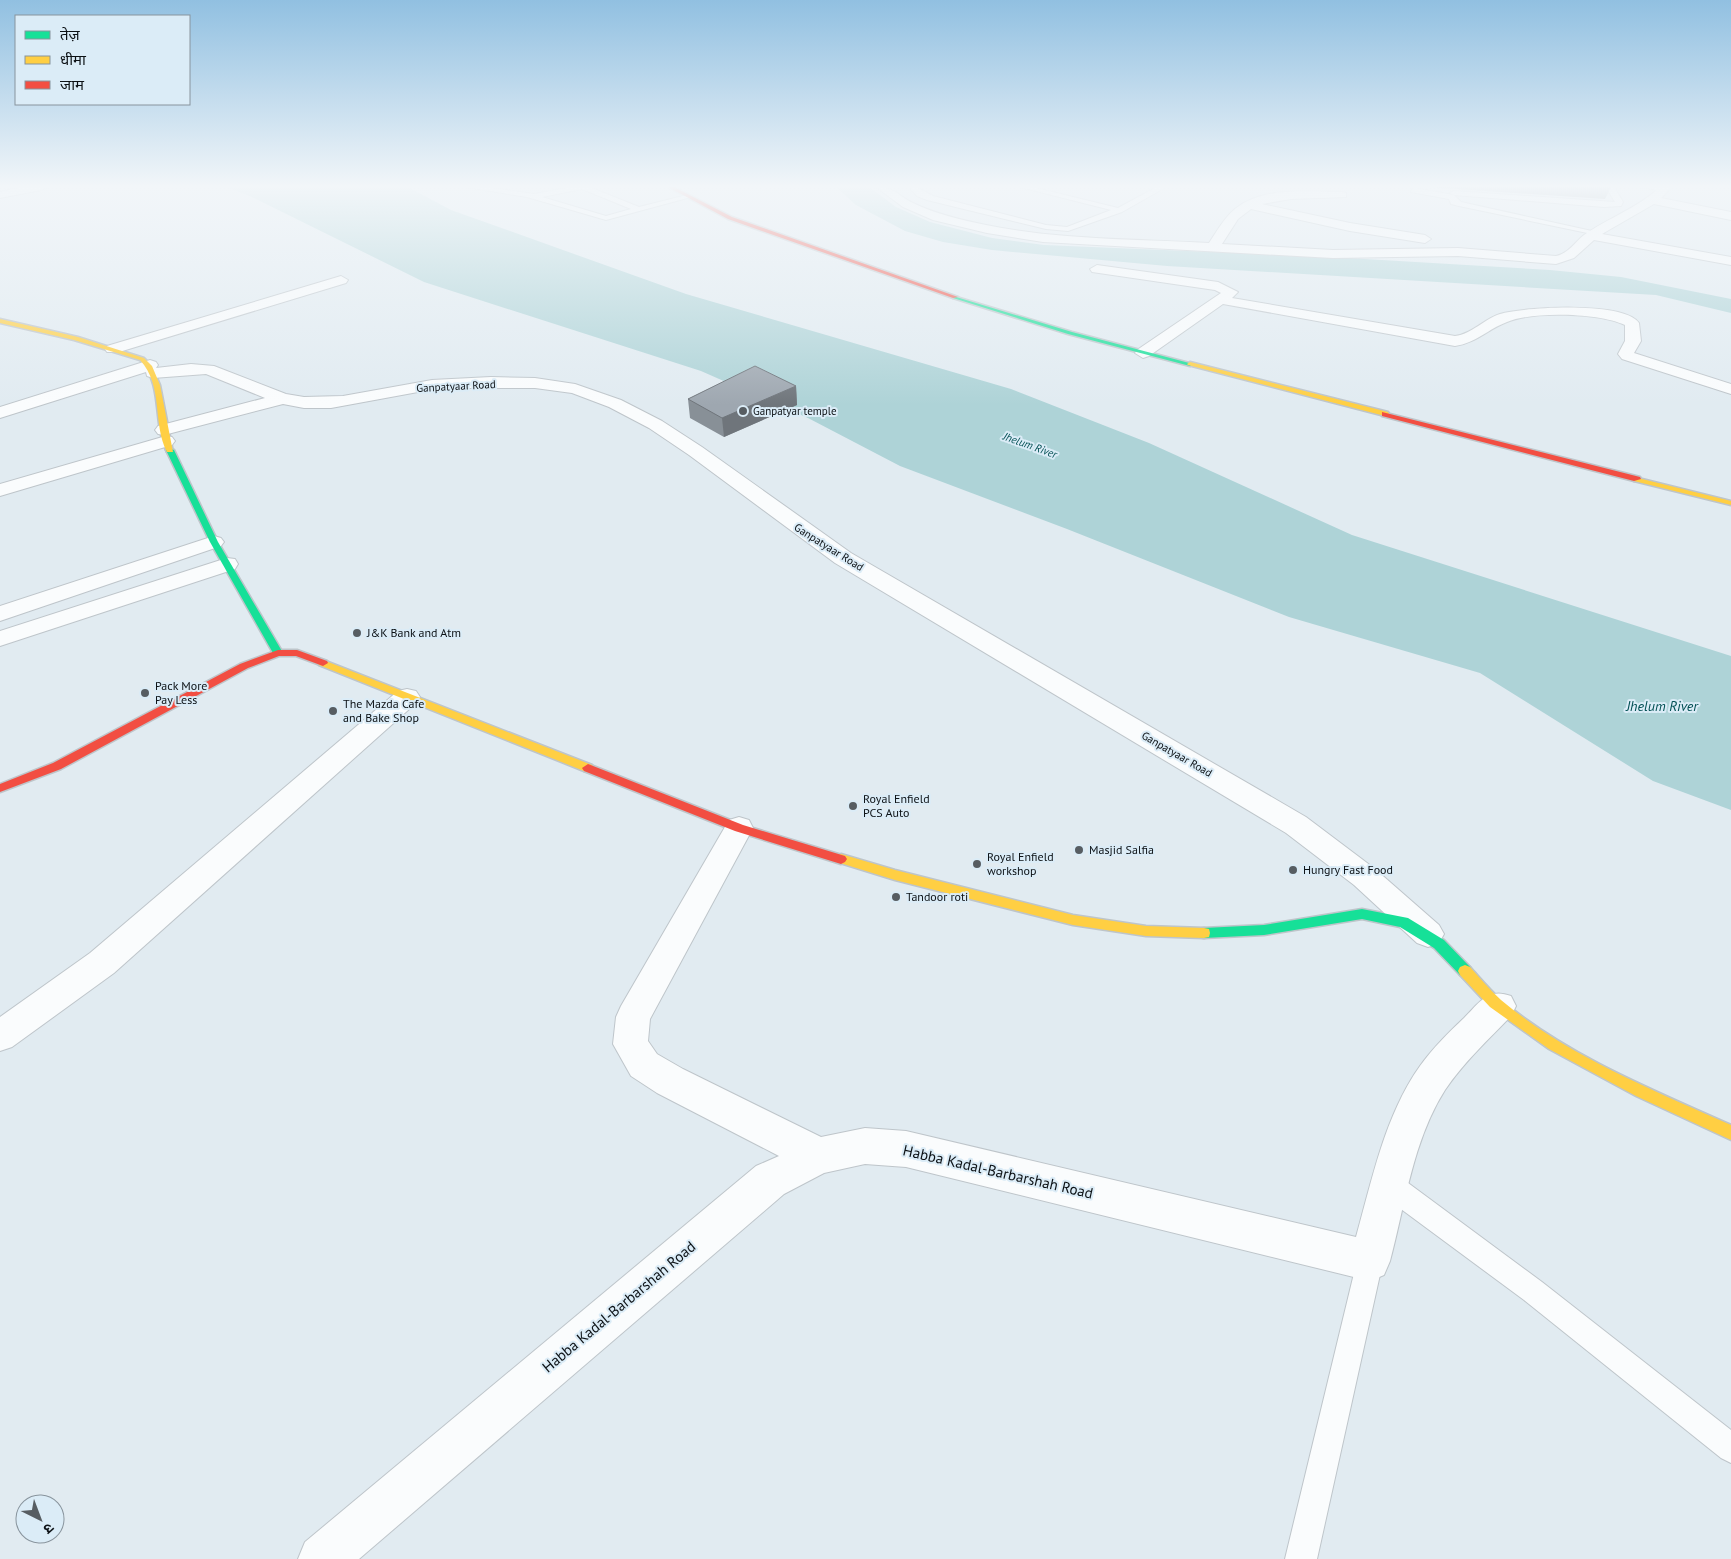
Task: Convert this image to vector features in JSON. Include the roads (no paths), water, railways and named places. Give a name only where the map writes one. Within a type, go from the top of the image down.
[{"type":"street","points":[[844,260],[1070,333],[1731,503]]},
{"type":"street","points":[[1097,269],[1218,286],[1231,292],[1143,353]]},
{"type":"street","points":[[112,349],[341,280]]},
{"type":"street","points":[[1222,300],[1455,341],[1465,340],[1501,318],[1522,313],[1552,311],[1618,318],[1632,323],[1633,341],[1626,354],[1628,356],[1731,389]]},
{"type":"street","points":[[1,321],[112,349],[142,359],[152,369],[165,435],[214,542],[278,653]]},
{"type":"street","name":"Ganpatyaar Road","points":[[0,413],[152,369],[200,369],[215,372],[282,399],[334,403],[427,386],[536,383],[570,387],[618,405],[693,448],[809,537],[836,554],[1296,826],[1335,852],[1376,885],[1440,944]]},
{"type":"street","points":[[0,490],[165,435],[282,399]]},
{"type":"street","points":[[0,614],[214,542]]},
{"type":"street","points":[[0,639],[227,564]]},
{"type":"street","points":[[0,788],[57,766],[244,666],[278,653],[297,653],[738,828],[895,875],[1072,920],[1146,931],[1212,933],[1264,930],[1362,914],[1402,922],[1440,944],[1499,1006],[1565,1051],[1639,1091],[1731,1134]]},
{"type":"street","points":[[0,1036],[102,963],[408,697]]},
{"type":"street","points":[[738,828],[633,1017],[630,1044],[644,1065],[670,1081],[819,1156]]},
{"type":"street","points":[[1370,1261],[1406,1135],[1425,1090],[1448,1057],[1499,1006]]},
{"type":"street","name":"Habba Kadal-Barbarshah Road","points":[[322,1559],[770,1180],[819,1156],[865,1146],[906,1149],[1370,1261]]},
{"type":"lane","points":[[1391,1186],[1533,1291],[1731,1448]]},
{"type":"lane","points":[[1301,1559],[1370,1261]]},
{"type":"water","name":"Jhelum River","points":[[379,260],[590,260],[686,294],[1011,389],[1149,443],[1352,535],[1731,656],[1731,810],[1653,781],[1480,673],[1289,617],[1067,529],[900,466],[808,418],[701,371],[424,282]]},
{"type":"water","points":[[1099,260],[1377,260],[1550,270],[1621,277],[1731,299],[1731,313],[1656,295],[1167,266]]},
{"type":"place","name":"Ganpatyar temple","points":[[743,411]]},
{"type":"place","name":"J&K Bank and Atm","points":[[357,633]]},
{"type":"place","name":"Pack More Pay Less","points":[[145,693]]},
{"type":"place","name":"The Mazda Cafe and Bake Shop","points":[[333,711]]},
{"type":"place","name":"Royal Enfield PCS Auto","points":[[853,806]]},
{"type":"place","name":"Masjid Salfia","points":[[1079,850]]},
{"type":"place","name":"Royal Enfield workshop","points":[[977,864]]},
{"type":"place","name":"Hungry Fast Food","points":[[1293,870]]},
{"type":"place","name":"Tandoor roti","points":[[896,897]]}]
